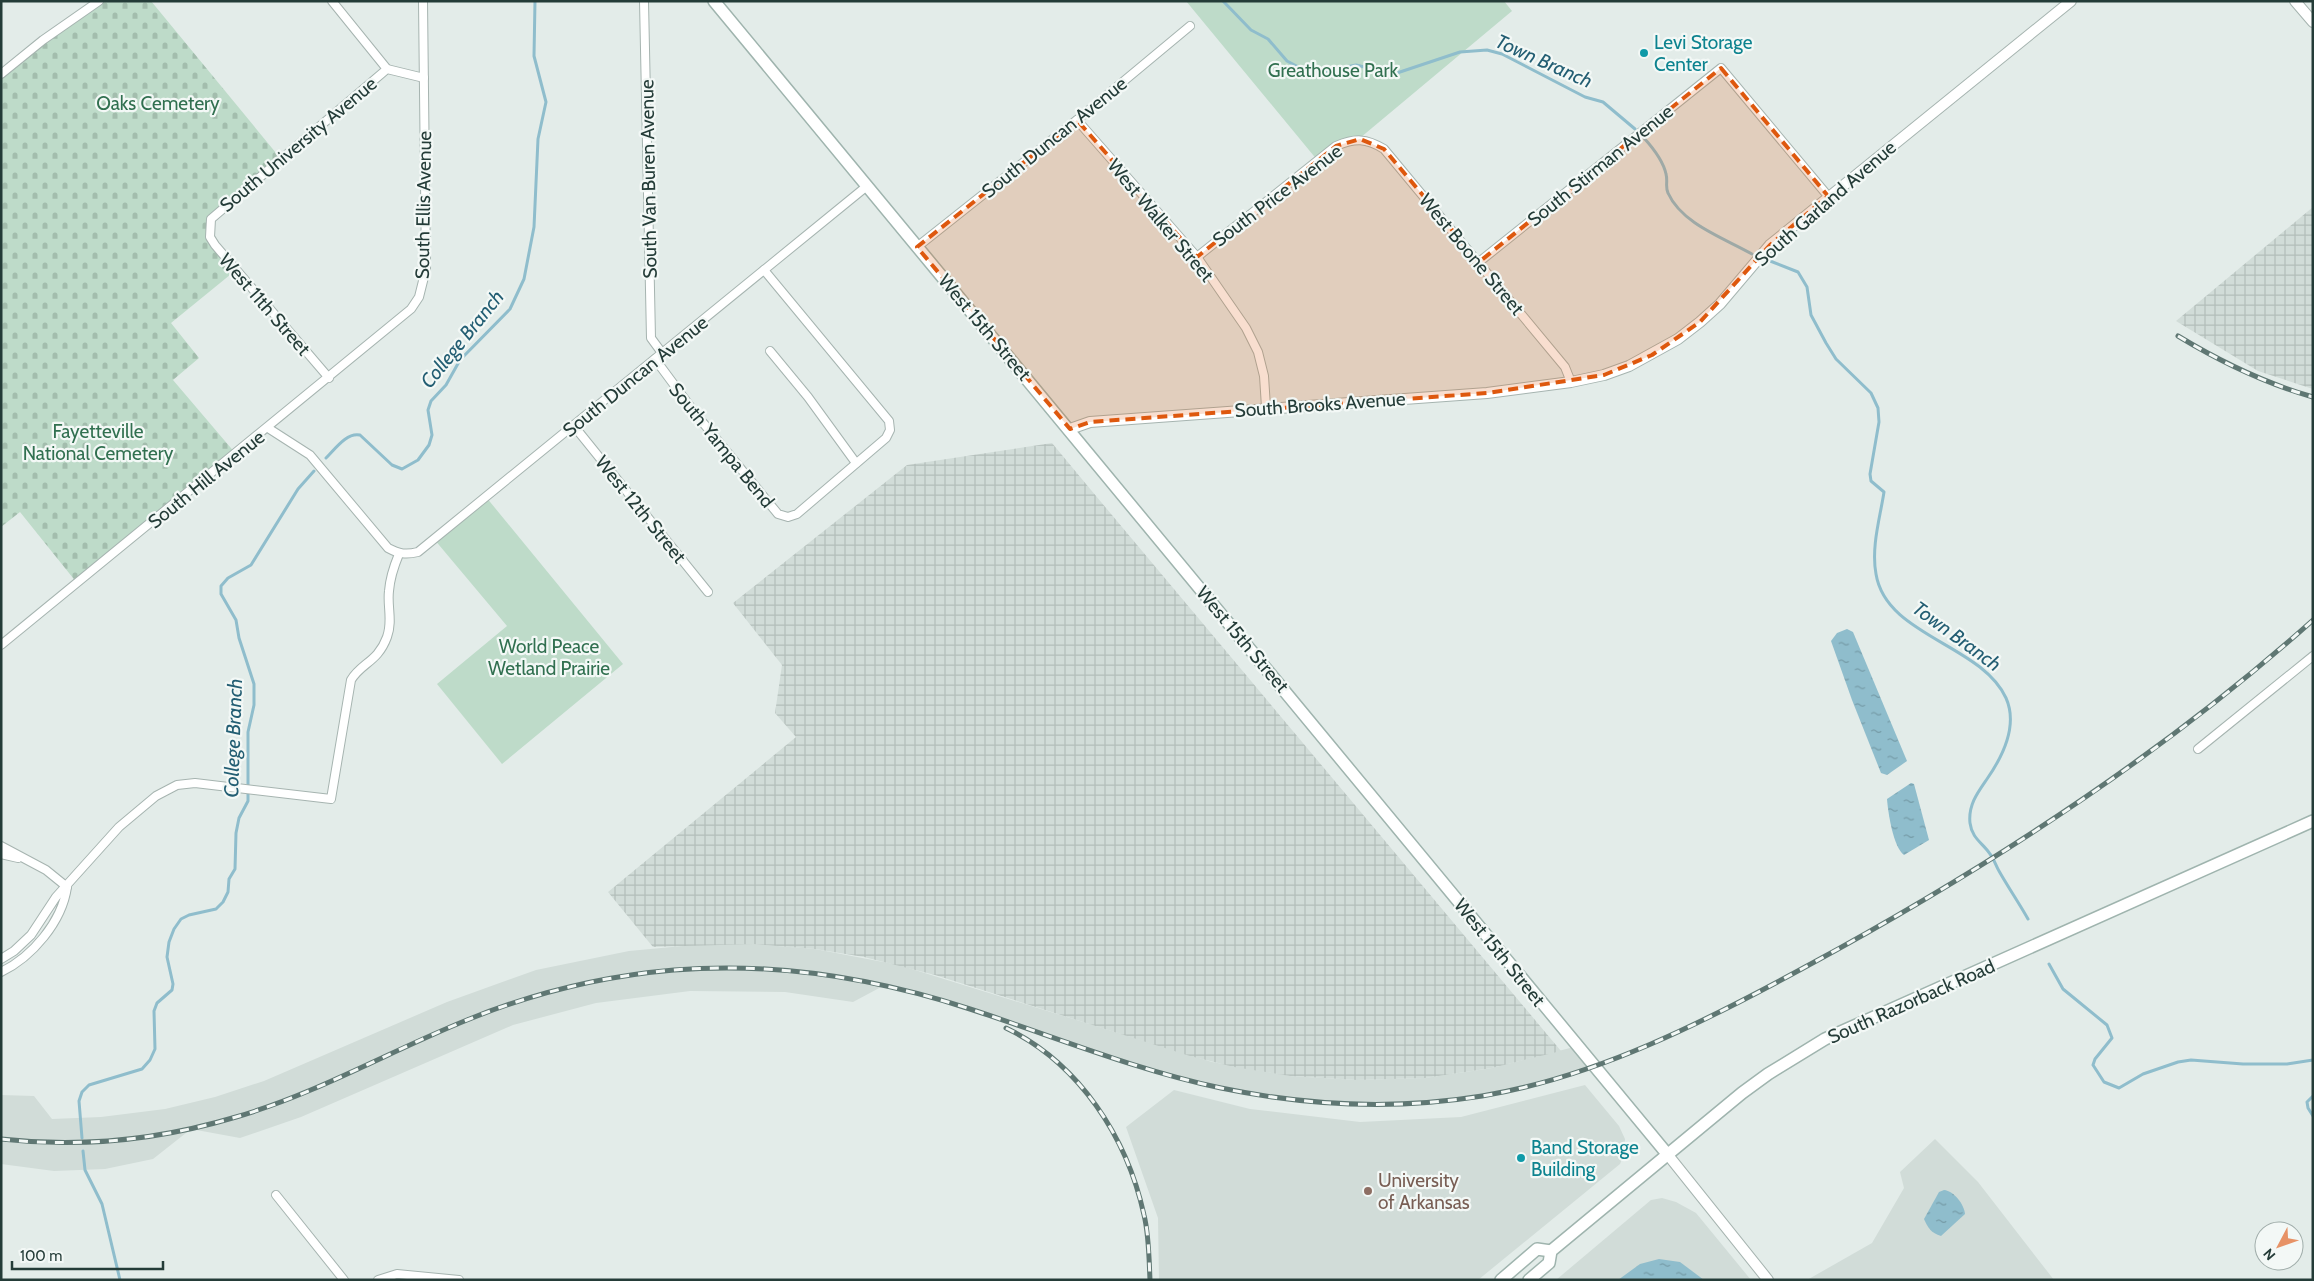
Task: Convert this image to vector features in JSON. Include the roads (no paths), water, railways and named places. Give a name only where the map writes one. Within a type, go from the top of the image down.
[{"type":"main road","name":"West 15th Street","points":[[714,1],[1070,429],[1668,1155]]},
{"type":"main road","name":"South Razorback Road","points":[[1529,1280],[1549,1263],[1551,1251],[1668,1155],[1768,1074],[1825,1039],[2313,821]]},
{"type":"main road","name":"South Razorback Road","points":[[1501,1280],[1537,1249],[1551,1251]]},
{"type":"street","points":[[1,74],[43,40],[99,1]]},
{"type":"street","points":[[332,1],[387,69]]},
{"type":"street","name":"South Ellis Avenue","points":[[268,428],[411,309],[419,297],[426,269],[423,1]]},
{"type":"street","name":"South Van Buren Avenue","points":[[644,1],[651,338],[662,353]]},
{"type":"street","name":"South Garland Avenue","points":[[1570,382],[1604,375],[1629,366],[1678,339],[1720,304],[1770,245],[1828,196],[2071,1]]},
{"type":"street","points":[[2295,1],[2313,22]]},
{"type":"street","name":"South Duncan Avenue","points":[[917,247],[1077,120],[1190,26]]},
{"type":"street","name":"South Stirman Avenue","points":[[1479,262],[1721,68],[1828,196]]},
{"type":"street","name":"South University Avenue","points":[[209,227],[211,219],[216,213],[387,69],[424,78]]},
{"type":"street","name":"West Walker Street","points":[[1077,120],[1197,256],[1246,328],[1258,352],[1264,376],[1266,408]]},
{"type":"street","name":"West Boone Street","points":[[1360,139],[1372,141],[1384,149],[1565,366],[1570,382]]},
{"type":"street","name":"South Price Avenue","points":[[1197,256],[1336,146],[1360,139]]},
{"type":"street","name":"South Duncan Avenue","points":[[399,554],[409,555],[418,552],[867,186]]},
{"type":"street","name":"West 11th Street","points":[[209,227],[210,237],[214,245],[329,378]]},
{"type":"street","name":"South Yampa Bend","points":[[655,359],[695,413],[778,514],[788,517],[797,514],[886,438],[890,430],[889,420],[764,270]]},
{"type":"street","points":[[770,351],[808,397],[856,462]]},
{"type":"street","name":"South Brooks Avenue","points":[[1070,429],[1090,422],[1487,393],[1570,382]]},
{"type":"street","name":"West 12th Street","points":[[574,426],[708,592]]},
{"type":"street","name":"South Hill Avenue","points":[[1,645],[268,428],[310,455],[388,548],[399,554]]},
{"type":"street","points":[[1,959],[14,951],[27,939],[56,897],[119,827],[156,796],[177,785],[195,784],[229,787],[331,799],[351,680],[354,675],[380,652],[388,635],[390,617],[388,592],[399,554]]},
{"type":"street","points":[[2198,749],[2313,656]]},
{"type":"street","points":[[1,846],[46,870],[67,887]]},
{"type":"street","points":[[1,854],[22,857]]},
{"type":"street","points":[[1,972],[22,960],[38,943],[54,920],[66,896],[67,887]]},
{"type":"street","name":"West 15th Street","points":[[1668,1155],[1768,1280]]},
{"type":"street","points":[[276,1195],[344,1280]]},
{"type":"street","points":[[378,1280],[397,1274],[459,1280]]},
{"type":"water","points":[[1847,629],[1853,632],[1907,761],[1887,775],[1881,773],[1831,641],[1837,633]]},
{"type":"water","points":[[1911,783],[1914,784],[1929,840],[1904,855],[1900,851],[1894,837],[1887,799]]},
{"type":"water","points":[[1944,1190],[1958,1199],[1963,1206],[1965,1214],[1941,1236],[1930,1230],[1924,1219],[1939,1192]]},
{"type":"water","points":[[1659,1259],[1680,1262],[1704,1280],[1618,1280],[1640,1264]]},
{"type":"waterway","name":"College Branch","points":[[326,458],[350,436],[360,435],[392,465],[402,469],[418,460],[429,445],[432,435],[428,410],[431,401],[446,385],[460,360],[510,309],[524,279],[534,227],[538,139],[546,102],[534,56],[535,1]]},
{"type":"waterway","name":"Town Branch","points":[[1223,1],[1251,30],[1268,39],[1287,61],[1306,71],[1327,71],[1356,65],[1394,74],[1460,52],[1487,50],[1502,54],[1585,97],[1603,102],[1635,129]]},
{"type":"waterway","name":"Town Branch","points":[[1644,138],[1654,150],[1665,169],[1668,193],[1674,204],[1693,222],[1752,254]]},
{"type":"waterway","name":"Town Branch","points":[[1765,259],[1798,272],[1807,287],[1811,315],[1826,343],[1836,359],[1871,393],[1878,408],[1879,422],[1870,474],[1871,481],[1884,492],[1875,553],[1876,574],[1883,595],[1897,612],[1915,626],[1977,665],[1994,680],[2006,698],[2010,719],[2007,740],[1993,770],[1974,799],[1970,823],[1975,837],[1991,856],[2028,919]]},
{"type":"waterway","name":"College Branch","points":[[82,1138],[79,1101],[82,1092],[89,1085],[142,1069],[150,1060],[155,1049],[154,1011],[157,1003],[172,990],[173,984],[167,957],[169,942],[174,929],[181,919],[189,915],[216,909],[223,902],[228,892],[229,879],[235,869],[236,833],[239,818],[248,801],[248,732],[254,705],[254,684],[239,638],[236,620],[221,594],[221,586],[228,578],[251,565],[298,489],[314,471]]},
{"type":"waterway","name":"Town Branch","points":[[2049,964],[2063,989],[2107,1025],[2112,1038],[2095,1059],[2093,1065],[2104,1082],[2119,1088],[2143,1074],[2178,1062],[2191,1060],[2243,1064],[2287,1064],[2313,1060]]},
{"type":"waterway","name":"Town Branch","points":[[2313,1096],[2307,1102],[2313,1116]]},
{"type":"waterway","name":"College Branch","points":[[83,1151],[85,1170],[102,1204],[120,1280]]},
{"type":"railway","points":[[2178,336],[2210,355],[2243,371],[2313,397]]},
{"type":"railway","points":[[1,1139],[61,1143],[120,1140],[207,1125],[266,1108],[353,1072],[438,1032],[517,1002],[595,981],[647,973],[711,968],[749,968],[824,975],[898,989],[970,1009],[1157,1072],[1221,1088],[1286,1099],[1352,1104],[1417,1103],[1482,1096],[1525,1087],[1609,1061],[1690,1026],[1807,966],[1940,890],[2070,808],[2133,764],[2195,718],[2313,620]]},
{"type":"railway","points":[[1006,1028],[1032,1043],[1056,1061],[1096,1105],[1112,1131],[1126,1158],[1144,1215],[1148,1239],[1150,1280]]},
{"type":"place","name":"Levi Storage Center","points":[[1644,53]]},
{"type":"place","name":"Band Storage Building","points":[[1521,1158]]},
{"type":"place","name":"University of Arkansas","points":[[1368,1191]]},
{"type":"park label","name":"Greathouse Park","points":[[1333,70]]},
{"type":"park label","name":"Oaks Cemetery","points":[[158,103]]},
{"type":"park label","name":"Fayetteville National Cemetery","points":[[98,442]]},
{"type":"park label","name":"World Peace Wetland Prairie","points":[[549,657]]}]
